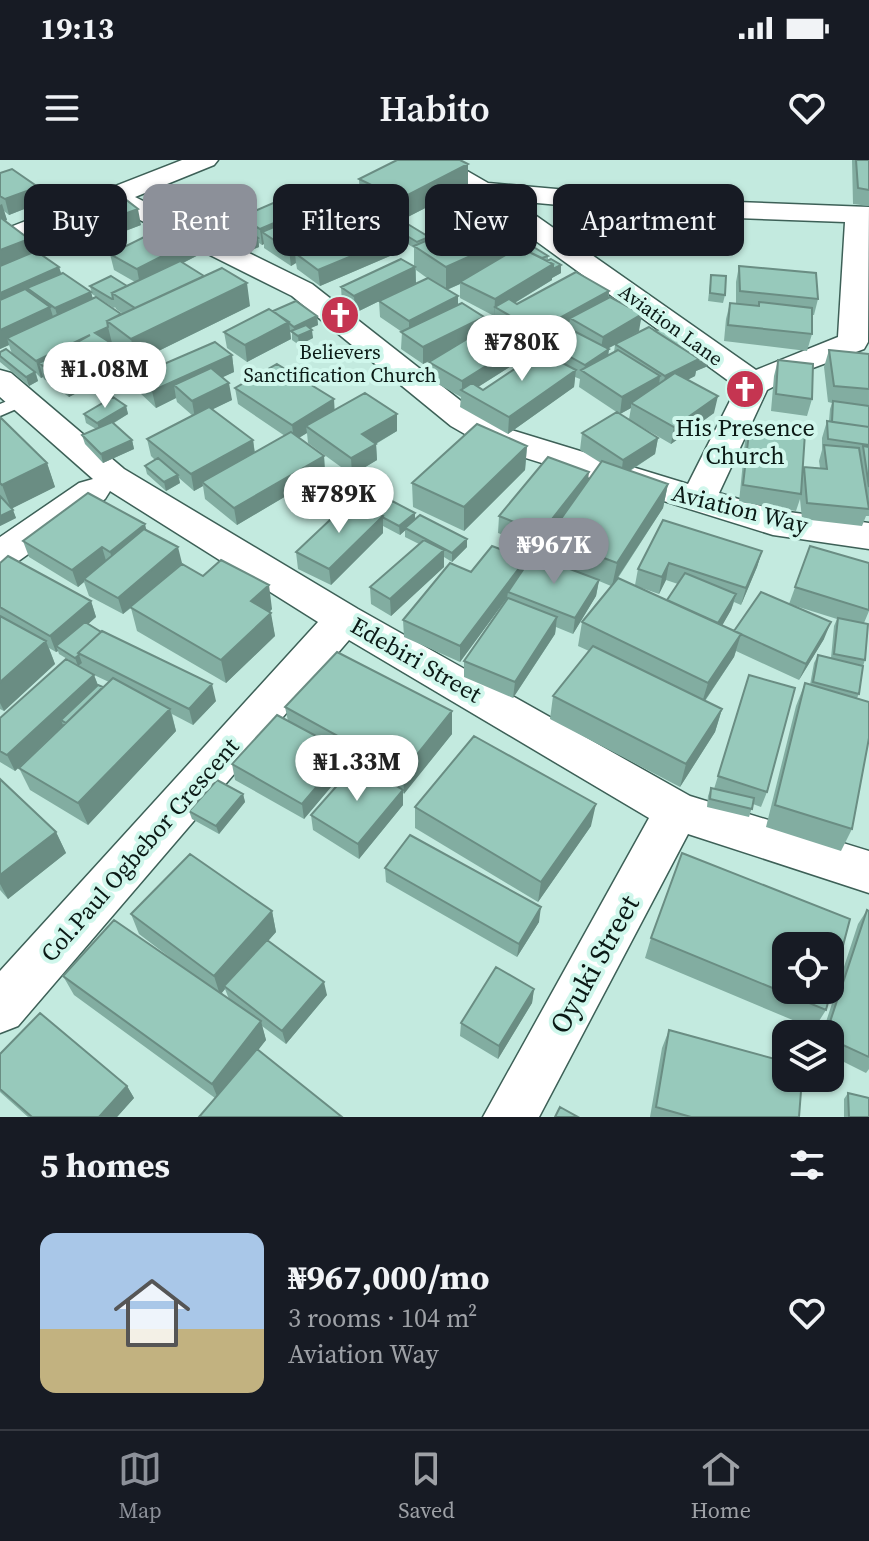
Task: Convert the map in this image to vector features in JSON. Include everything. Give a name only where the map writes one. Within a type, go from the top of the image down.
[{"type":"street","points":[[127,192],[205,160]]},
{"type":"street","name":"Aviation Lane","points":[[429,160],[471,184]]},
{"type":"street","points":[[537,195],[681,208],[864,214],[861,342],[791,365],[754,384],[697,501]]},
{"type":"street","name":"Aviation Way","points":[[127,203],[302,290],[463,419],[496,437],[773,522],[869,536]]},
{"type":"street","name":"Aviation Lane","points":[[537,229],[754,384]]},
{"type":"street","points":[[0,241],[24,232]]},
{"type":"street","name":"Edebiri Street","points":[[8,397],[112,477],[344,619],[677,811],[869,872]]},
{"type":"street","points":[[0,556],[112,477]]},
{"type":"street","name":"Col.Paul Ogbebor Crescent","points":[[0,1008],[344,619]]},
{"type":"street","name":"Oyuki Street","points":[[510,1117],[677,811]]},
{"type":"building","points":[[397,160],[460,160],[468,164],[409,194],[409,184],[369,184],[359,179]]},
{"type":"building","points":[[856,160],[869,160],[869,190],[858,188]]},
{"type":"building","points":[[12,169],[34,184],[24,184],[24,192],[5,199],[0,196],[0,173]]},
{"type":"building","points":[[127,200],[138,209],[127,213]]},
{"type":"building","points":[[273,203],[273,223],[260,229],[257,227],[257,210]]},
{"type":"building","points":[[1,218],[24,235],[24,241],[0,250]]},
{"type":"building","points":[[409,225],[425,235],[425,239],[417,242],[409,237]]},
{"type":"building","points":[[273,227],[273,239],[262,232]]},
{"type":"building","points":[[143,238],[143,256],[162,256],[137,269],[114,256],[127,256],[127,246]]},
{"type":"building","points":[[425,241],[425,253],[414,246]]},
{"type":"building","points":[[537,249],[548,256],[537,256]]},
{"type":"building","points":[[24,256],[43,256],[59,267],[0,293],[0,266]]},
{"type":"building","points":[[299,256],[352,256],[318,270]]},
{"type":"building","points":[[429,256],[470,256],[446,267]]},
{"type":"building","points":[[504,256],[537,256],[553,264],[495,299],[460,282]]},
{"type":"building","points":[[401,259],[415,267],[354,296],[341,287]]},
{"type":"building","points":[[551,259],[561,265],[553,269],[553,264],[547,261]]},
{"type":"building","points":[[180,261],[204,276],[135,308],[112,293]]},
{"type":"building","points":[[739,266],[816,273],[818,299],[740,291]]},
{"type":"building","points":[[222,268],[247,283],[131,339],[107,321]]},
{"type":"building","points":[[576,272],[609,291],[536,331],[495,307],[509,299],[517,304]]},
{"type":"building","points":[[63,273],[91,292],[55,308],[27,288]]},
{"type":"building","points":[[711,275],[726,276],[725,295],[710,293]]},
{"type":"building","points":[[111,276],[127,286],[112,293],[113,299],[90,286]]},
{"type":"building","points":[[428,278],[458,296],[409,321],[379,301]]},
{"type":"building","points":[[25,289],[50,307],[0,330],[0,300]]},
{"type":"building","points":[[96,297],[121,314],[107,321],[108,327],[95,333],[122,350],[64,381],[39,363],[90,335],[36,361],[7,338]]},
{"type":"building","points":[[610,297],[642,314],[603,337],[570,318]]},
{"type":"building","points":[[296,301],[317,316],[294,327],[273,311]]},
{"type":"building","points":[[759,302],[812,308],[812,334],[728,325],[730,303],[759,306]]},
{"type":"building","points":[[462,303],[484,317],[423,347],[401,332]]},
{"type":"building","points":[[269,309],[289,322],[245,345],[224,332]]},
{"type":"building","points":[[497,321],[529,339],[462,381],[429,362]]},
{"type":"building","points":[[306,325],[312,330],[298,336],[291,331]]},
{"type":"building","points":[[649,327],[699,359],[665,376],[615,344]]},
{"type":"building","points":[[665,327],[710,357],[698,363],[699,359],[655,331]]},
{"type":"building","points":[[572,330],[609,349],[585,365],[549,345]]},
{"type":"building","points":[[215,342],[232,355],[152,391],[136,376]]},
{"type":"building","points":[[528,345],[576,370],[509,417],[461,390],[472,383],[483,390],[528,360],[516,354]]},
{"type":"building","points":[[6,349],[35,372],[26,377],[0,356],[0,352]]},
{"type":"building","points":[[618,350],[660,376],[622,397],[581,370]]},
{"type":"building","points":[[829,350],[869,354],[869,389],[834,386]]},
{"type":"building","points":[[778,360],[813,364],[812,399],[776,394]]},
{"type":"building","points":[[277,364],[334,399],[292,425],[235,388]]},
{"type":"building","points":[[211,368],[229,383],[192,401],[174,385]]},
{"type":"building","points":[[675,373],[718,396],[674,427],[631,403]]},
{"type":"building","points":[[365,393],[397,414],[362,434],[376,444],[351,458],[306,426]]},
{"type":"building","points":[[113,397],[126,406],[97,423],[84,414]]},
{"type":"building","points":[[833,401],[869,406],[869,427],[832,422]]},
{"type":"building","points":[[209,407],[253,440],[191,474],[147,439]]},
{"type":"building","points":[[617,412],[658,438],[623,460],[582,433]]},
{"type":"building","points":[[0,417],[47,463],[2,485],[0,483]]},
{"type":"building","points":[[827,421],[869,427],[869,445],[828,439]]},
{"type":"building","points":[[112,422],[132,440],[101,454],[82,435]]},
{"type":"building","points":[[477,424],[527,446],[464,507],[412,483]]},
{"type":"building","points":[[750,424],[805,433],[801,494],[743,485]]},
{"type":"building","points":[[291,432],[324,456],[234,508],[202,482]]},
{"type":"building","points":[[824,445],[859,448],[869,509],[807,503],[804,467],[827,469]]},
{"type":"building","points":[[863,446],[869,447],[869,487]]},
{"type":"building","points":[[548,457],[589,472],[541,533],[499,516]]},
{"type":"building","points":[[158,458],[178,475],[164,482],[145,466]]},
{"type":"building","points":[[602,461],[668,484],[617,563],[548,537]]},
{"type":"building","points":[[371,490],[415,513],[399,526],[356,503]]},
{"type":"building","points":[[88,493],[145,524],[110,552],[102,547],[72,570],[23,541]]},
{"type":"building","points":[[0,496],[13,510],[0,516]]},
{"type":"building","points":[[350,501],[383,516],[329,569],[296,552]]},
{"type":"building","points":[[420,515],[467,539],[452,553],[405,528]]},
{"type":"building","points":[[663,520],[762,551],[746,588],[669,563],[662,577],[638,569]]},
{"type":"building","points":[[144,529],[178,547],[118,598],[84,579]]},
{"type":"building","points":[[424,540],[444,550],[390,599],[370,587]]},
{"type":"building","points":[[492,546],[526,559],[460,646],[403,620],[450,563],[471,572]]},
{"type":"building","points":[[810,546],[869,563],[869,610],[795,587]]},
{"type":"building","points":[[533,555],[599,580],[575,618],[508,592]]},
{"type":"building","points":[[8,556],[91,601],[50,636],[0,607],[0,563]]},
{"type":"building","points":[[221,560],[269,585],[251,601],[271,613],[221,660],[130,607],[182,564],[203,576]]},
{"type":"building","points":[[685,573],[736,594],[718,623],[667,600]]},
{"type":"building","points":[[618,578],[741,634],[708,683],[582,622]]},
{"type":"building","points":[[761,592],[831,622],[806,664],[734,631]]},
{"type":"building","points":[[508,598],[557,617],[515,682],[464,661]]},
{"type":"building","points":[[0,616],[46,641],[0,682]]},
{"type":"building","points":[[838,618],[868,624],[865,660],[834,654]]},
{"type":"building","points":[[85,622],[101,632],[79,655],[75,658],[56,646]]},
{"type":"building","points":[[102,631],[212,684],[189,709],[78,653]]},
{"type":"building","points":[[593,646],[722,709],[686,764],[553,696]]},
{"type":"building","points":[[337,652],[452,711],[403,772],[285,707]]},
{"type":"building","points":[[818,655],[863,666],[859,694],[813,682]]},
{"type":"building","points":[[66,659],[94,675],[7,755],[0,751],[0,718]]},
{"type":"building","points":[[749,675],[795,688],[767,792],[718,776]]},
{"type":"building","points":[[113,678],[170,709],[78,803],[19,768]]},
{"type":"building","points":[[805,683],[869,702],[869,738],[852,829],[775,805]]},
{"type":"building","points":[[98,685],[103,687],[66,723],[61,720]]},
{"type":"building","points":[[277,715],[346,752],[302,804],[232,764]]},
{"type":"building","points":[[474,736],[596,804],[541,882],[415,807]]},
{"type":"building","points":[[357,763],[403,790],[358,844],[311,815]]},
{"type":"building","points":[[0,779],[56,832],[0,875]]},
{"type":"building","points":[[217,780],[243,794],[216,826],[189,811]]},
{"type":"building","points":[[711,788],[754,798],[752,809],[710,799]]},
{"type":"building","points":[[410,835],[541,907],[519,944],[385,868]]},
{"type":"building","points":[[682,853],[850,919],[844,942],[844,932],[772,932],[772,988],[651,938]]},
{"type":"building","points":[[190,854],[272,911],[214,976],[131,914]]},
{"type":"building","points":[[867,910],[869,1057],[844,1045],[844,1020],[831,1020],[836,1004],[844,1004],[844,980]]},
{"type":"building","points":[[114,920],[261,1021],[212,1084],[63,976]]},
{"type":"building","points":[[267,940],[324,982],[282,1031],[224,986]]},
{"type":"building","points":[[496,967],[534,989],[499,1046],[461,1023]]},
{"type":"building","points":[[811,1004],[828,1004],[826,1010]]},
{"type":"building","points":[[40,1013],[127,1086],[99,1117],[32,1117],[0,1089],[0,1054]]},
{"type":"building","points":[[669,1030],[772,1058],[772,1092],[801,1092],[799,1117],[691,1117],[656,1107]]},
{"type":"building","points":[[257,1049],[342,1117],[199,1117]]},
{"type":"building","points":[[848,1093],[869,1098],[869,1117],[849,1117]]},
{"type":"building","points":[[560,1107],[578,1117],[555,1117]]},
{"type":"place","name":"Believers Sanctification Church","points":[[340,315]]},
{"type":"place","name":"His Presence Church","points":[[745,389]]}]
